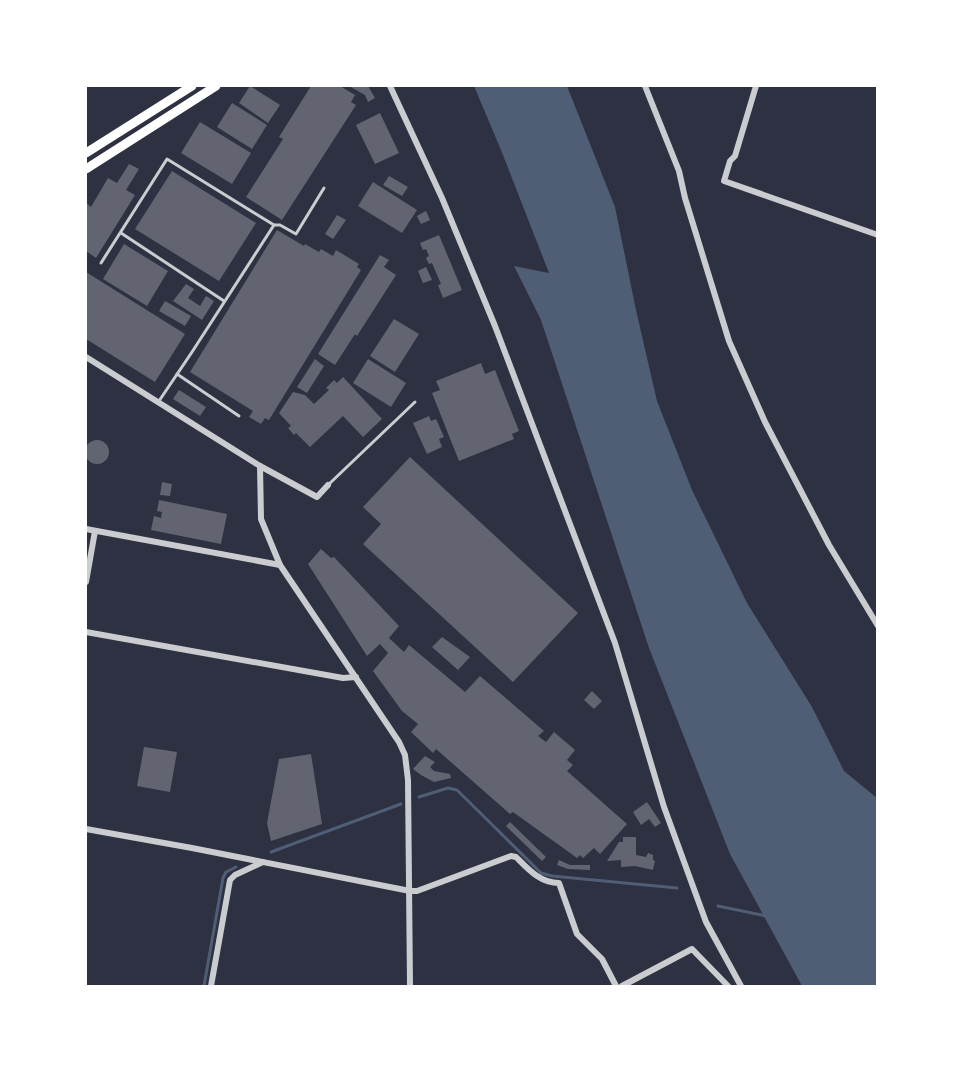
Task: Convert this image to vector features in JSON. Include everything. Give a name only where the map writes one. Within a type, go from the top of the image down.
[{"type":"highway","points":[[86,153],[192,86]]},
{"type":"highway","points":[[86,169],[216,86]]},
{"type":"street","points":[[390,86],[442,198],[495,326],[615,643],[664,807],[702,911],[741,987]]},
{"type":"street","points":[[645,86],[679,171],[729,341],[765,422],[830,545],[878,626]]},
{"type":"street","points":[[756,86],[735,156],[730,161],[724,181],[878,236]]},
{"type":"street","points":[[86,357],[260,466],[317,498],[328,484]]},
{"type":"street","points":[[260,466],[261,519],[280,565],[399,741],[405,755],[408,780],[410,987]]},
{"type":"street","points":[[86,529],[280,565]]},
{"type":"street","points":[[86,582],[95,531]]},
{"type":"street","points":[[86,632],[332,676],[356,677]]},
{"type":"street","points":[[86,829],[410,891],[417,891],[511,856],[516,857],[536,876],[550,883],[559,884],[577,934],[602,959],[616,987]]},
{"type":"street","points":[[211,987],[230,880],[235,875],[264,862]]},
{"type":"street","points":[[622,987],[692,949],[728,987]]},
{"type":"lane","points":[[101,262],[166,159],[274,225],[280,225],[296,234],[324,188]]},
{"type":"lane","points":[[158,402],[274,225]]},
{"type":"lane","points":[[120,232],[224,301]]},
{"type":"lane","points":[[177,374],[239,416]]},
{"type":"lane","points":[[328,484],[415,402]]},
{"type":"water","points":[[474,86],[567,86],[615,207],[657,401],[692,490],[747,603],[812,707],[844,771],[877,798],[877,986],[802,986],[730,854],[649,648],[541,320],[514,266],[549,273]]},
{"type":"building","points":[[250,86],[280,105],[268,123],[239,103]]},
{"type":"building","points":[[311,86],[340,86],[355,95],[351,102],[356,105],[282,220],[246,197],[283,139],[279,137]]},
{"type":"building","points":[[349,86],[368,86],[375,98],[368,102],[365,95]]},
{"type":"building","points":[[232,103],[267,125],[252,149],[217,127]]},
{"type":"building","points":[[380,113],[399,153],[375,164],[356,125]]},
{"type":"building","points":[[200,122],[251,153],[232,184],[181,153]]},
{"type":"building","points":[[129,164],[139,169],[126,190],[135,195],[96,258],[86,251],[86,203],[91,207],[108,178],[117,183]]},
{"type":"building","points":[[172,171],[256,223],[219,281],[135,229]]},
{"type":"building","points":[[389,176],[408,187],[402,196],[383,185]]},
{"type":"building","points":[[373,182],[417,210],[402,233],[358,206]]},
{"type":"building","points":[[426,211],[430,220],[421,224],[417,216]]},
{"type":"building","points":[[337,215],[346,220],[333,239],[325,234]]},
{"type":"building","points":[[277,230],[319,252],[321,249],[333,256],[336,250],[359,264],[357,267],[361,270],[269,420],[265,418],[261,424],[249,417],[253,411],[190,372]]},
{"type":"building","points":[[439,235],[462,290],[443,298],[438,285],[441,284],[432,263],[429,264],[426,258],[429,256],[426,249],[423,250],[420,243]]},
{"type":"building","points":[[124,244],[168,271],[147,306],[103,279]]},
{"type":"building","points":[[380,255],[389,260],[384,267],[396,275],[357,336],[355,334],[335,365],[318,354]]},
{"type":"building","points":[[426,267],[432,280],[423,283],[418,271]]},
{"type":"building","points":[[86,272],[185,334],[155,382],[86,339]]},
{"type":"building","points":[[186,284],[194,289],[188,298],[200,306],[206,296],[214,301],[202,320],[173,301]]},
{"type":"building","points":[[165,301],[191,316],[185,326],[159,311]]},
{"type":"building","points":[[394,319],[419,334],[395,372],[370,356]]},
{"type":"building","points":[[315,359],[324,366],[307,393],[297,387]]},
{"type":"building","points":[[368,359],[406,383],[391,407],[353,383]]},
{"type":"building","points":[[481,363],[485,374],[495,370],[519,431],[512,434],[514,439],[459,461],[432,393],[440,390],[436,381]]},
{"type":"building","points":[[343,377],[382,419],[363,437],[343,416],[310,447],[296,433],[294,435],[288,428],[291,426],[279,413],[293,392],[305,395],[314,404],[329,390],[326,388],[334,380],[337,383]]},
{"type":"building","points":[[179,390],[206,407],[200,416],[173,399]]},
{"type":"building","points":[[429,416],[431,421],[436,419],[444,437],[439,439],[442,447],[427,454],[413,423]]},
{"type":"building","points":[[97,440],[105,444],[109,452],[105,460],[97,464],[89,460],[85,452],[89,444]]},
{"type":"building","points":[[410,457],[578,613],[513,682],[363,544],[381,524],[363,507]]},
{"type":"building","points":[[162,482],[172,484],[170,496],[160,495]]},
{"type":"building","points":[[159,500],[227,514],[221,544],[151,530],[154,516],[161,518],[162,512],[157,511]]},
{"type":"building","points":[[321,549],[331,558],[334,557],[399,626],[389,638],[404,652],[409,645],[465,692],[480,676],[544,731],[538,736],[546,742],[554,732],[575,750],[567,760],[573,765],[567,771],[627,824],[600,854],[594,848],[583,858],[580,855],[577,858],[513,812],[510,814],[436,749],[433,753],[411,732],[418,724],[402,711],[373,671],[388,653],[380,644],[367,656],[308,564]]},
{"type":"building","points":[[442,637],[470,657],[458,670],[432,647]]},
{"type":"building","points":[[592,691],[602,701],[594,709],[584,700]]},
{"type":"building","points":[[144,747],[177,752],[170,792],[137,786]]},
{"type":"building","points":[[311,754],[322,824],[271,841],[267,823],[279,759]]},
{"type":"building","points":[[425,756],[435,762],[430,767],[434,771],[450,774],[451,778],[434,782],[413,769]]},
{"type":"building","points":[[647,802],[661,823],[655,827],[649,819],[641,825],[633,812]]},
{"type":"building","points":[[510,822],[546,857],[542,861],[506,826]]},
{"type":"building","points":[[623,837],[636,837],[636,855],[646,857],[648,853],[653,855],[655,861],[653,870],[635,866],[621,867],[621,860],[607,861],[619,842],[623,842]]},
{"type":"building","points":[[559,860],[570,865],[590,865],[590,870],[568,869],[557,865]]},
{"type":"waterway","points":[[419,797],[448,788],[457,790],[541,873],[677,888]]},
{"type":"waterway","points":[[271,852],[401,804]]},
{"type":"waterway","points":[[204,986],[223,878],[226,872],[236,867]]},
{"type":"waterway","points":[[718,906],[766,916]]}]
